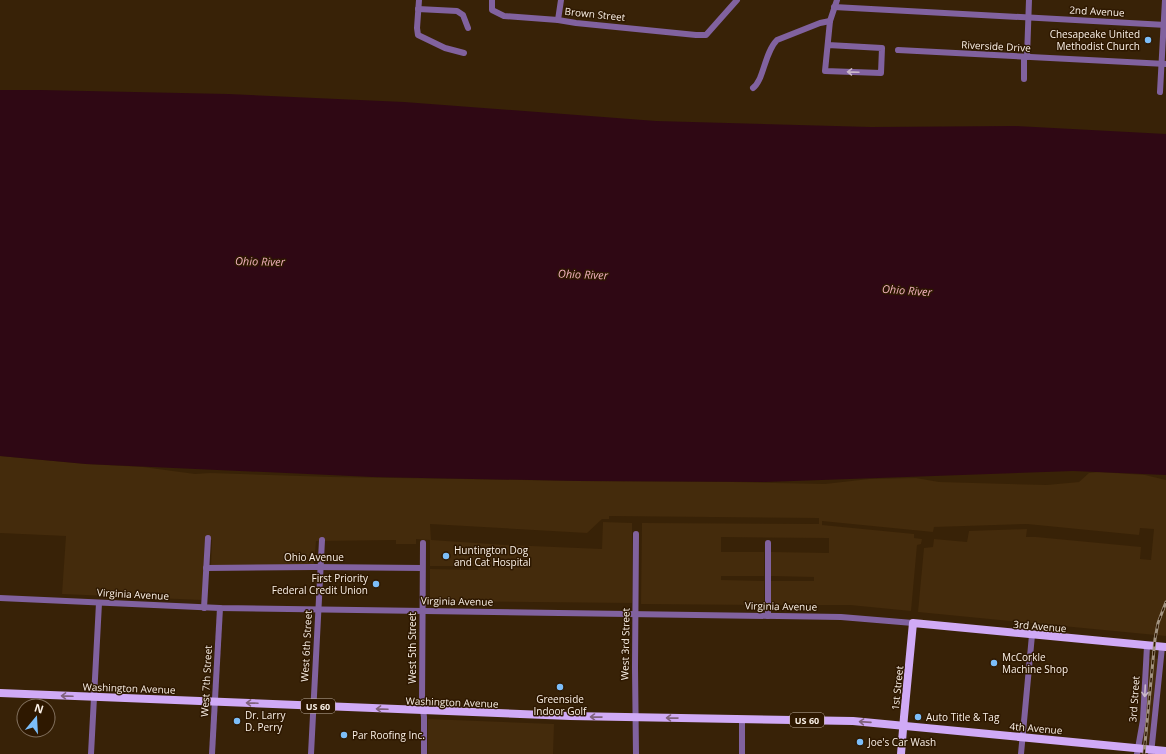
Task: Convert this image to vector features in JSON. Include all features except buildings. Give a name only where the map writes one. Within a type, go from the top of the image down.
[{"type":"main road","name":"3rd Avenue","points":[[913,623],[1164,647]]},
{"type":"main road","name":"1st Street","points":[[901,754],[913,623]]},
{"type":"main road","name":"Washington Avenue","points":[[0,693],[423,711],[635,718],[851,721],[904,726]]},
{"type":"main road","name":"4th Avenue","points":[[904,726],[1023,737],[1138,751],[1166,751]]},
{"type":"street","points":[[419,0],[418,35],[445,48],[464,53]]},
{"type":"street","name":"Brown Street","points":[[492,0],[492,10],[497,14],[504,16],[558,20],[696,35],[706,35],[737,0]]},
{"type":"street","points":[[558,20],[561,0]]},
{"type":"street","points":[[828,45],[882,48],[881,73],[825,71],[830,21],[837,0]]},
{"type":"street","points":[[1024,79],[1029,0]]},
{"type":"street","points":[[1160,92],[1164,64],[1165,0]]},
{"type":"street","name":"2nd Avenue","points":[[834,7],[1165,25]]},
{"type":"street","points":[[418,9],[457,11],[463,15],[468,28]]},
{"type":"street","points":[[753,88],[756,86],[773,44],[777,40],[820,23],[830,21]]},
{"type":"street","name":"Riverside Drive","points":[[898,50],[1164,64]]},
{"type":"street","name":"West 3rd Street","points":[[636,534],[636,754]]},
{"type":"street","points":[[204,608],[208,538]]},
{"type":"street","name":"West 6th Street","points":[[311,754],[322,540]]},
{"type":"street","name":"West 5th Street","points":[[423,543],[422,702],[424,717],[424,754]]},
{"type":"street","points":[[768,543],[768,616]]},
{"type":"street","name":"Ohio Avenue","points":[[206,568],[422,568]]},
{"type":"street","name":"Virginia Avenue","points":[[0,598],[204,608],[852,617],[913,623]]},
{"type":"street","points":[[91,754],[99,603]]},
{"type":"street","name":"West 7th Street","points":[[212,754],[220,608]]},
{"type":"street","points":[[1021,754],[1032,635]]},
{"type":"street","name":"3rd Street","points":[[1138,751],[1143,720],[1147,646]]},
{"type":"street","points":[[1152,752],[1164,647]]},
{"type":"street","points":[[742,719],[742,754]]},
{"type":"shaded area","points":[[0,456],[86,464],[143,467],[195,474],[210,473],[332,477],[825,484],[869,479],[916,478],[939,482],[1047,485],[1079,482],[1089,473],[1099,472],[1145,475],[1166,480],[1166,636],[918,612],[924,548],[933,547],[934,539],[967,542],[969,531],[1027,529],[1026,537],[1141,547],[1140,559],[1151,560],[1154,529],[1140,528],[1139,535],[1027,524],[934,527],[933,532],[822,521],[822,525],[914,534],[914,538],[922,539],[921,544],[917,545],[911,611],[850,605],[771,605],[771,581],[814,581],[814,577],[771,576],[771,552],[829,553],[829,538],[721,537],[721,552],[764,552],[764,576],[721,576],[721,580],[764,581],[764,605],[641,604],[642,523],[819,524],[819,518],[609,516],[609,519],[602,519],[587,533],[430,524],[431,540],[602,549],[603,522],[632,523],[632,603],[430,601],[430,569],[478,570],[478,566],[430,566],[430,540],[416,539],[416,544],[396,544],[396,540],[316,541],[314,565],[211,565],[212,540],[205,539],[202,600],[62,594],[66,536],[0,533]]},
{"type":"shaded area","points":[[1148,658],[1160,659],[1152,740],[1140,739]]},
{"type":"shaded area","points":[[428,719],[554,724],[553,754],[428,754]]},
{"type":"water","name":"Ohio River","points":[[0,90],[228,94],[404,102],[656,121],[871,127],[1015,126],[1166,134],[1166,475],[1073,471],[765,482],[580,481],[373,477],[86,464],[0,456]]},
{"type":"railway","points":[[1144,754],[1155,639],[1158,623],[1166,602]]},
{"type":"place","name":"Chesapeake United Methodist Church","points":[[1148,40]]},
{"type":"place","name":"Huntington Dog and Cat Hospital","points":[[446,556]]},
{"type":"place","name":"First Priority Federal Credit Union","points":[[376,584]]},
{"type":"place","name":"McCorkle Machine Shop","points":[[994,663]]},
{"type":"place","name":"Greenside Indoor Golf","points":[[560,687]]},
{"type":"place","name":"Auto Title & Tag","points":[[918,717]]},
{"type":"place","name":"Dr. Larry D. Perry","points":[[237,721]]},
{"type":"place","name":"Par Roofing Inc.","points":[[344,735]]},
{"type":"place","name":"Joe's Car Wash","points":[[860,742]]}]
